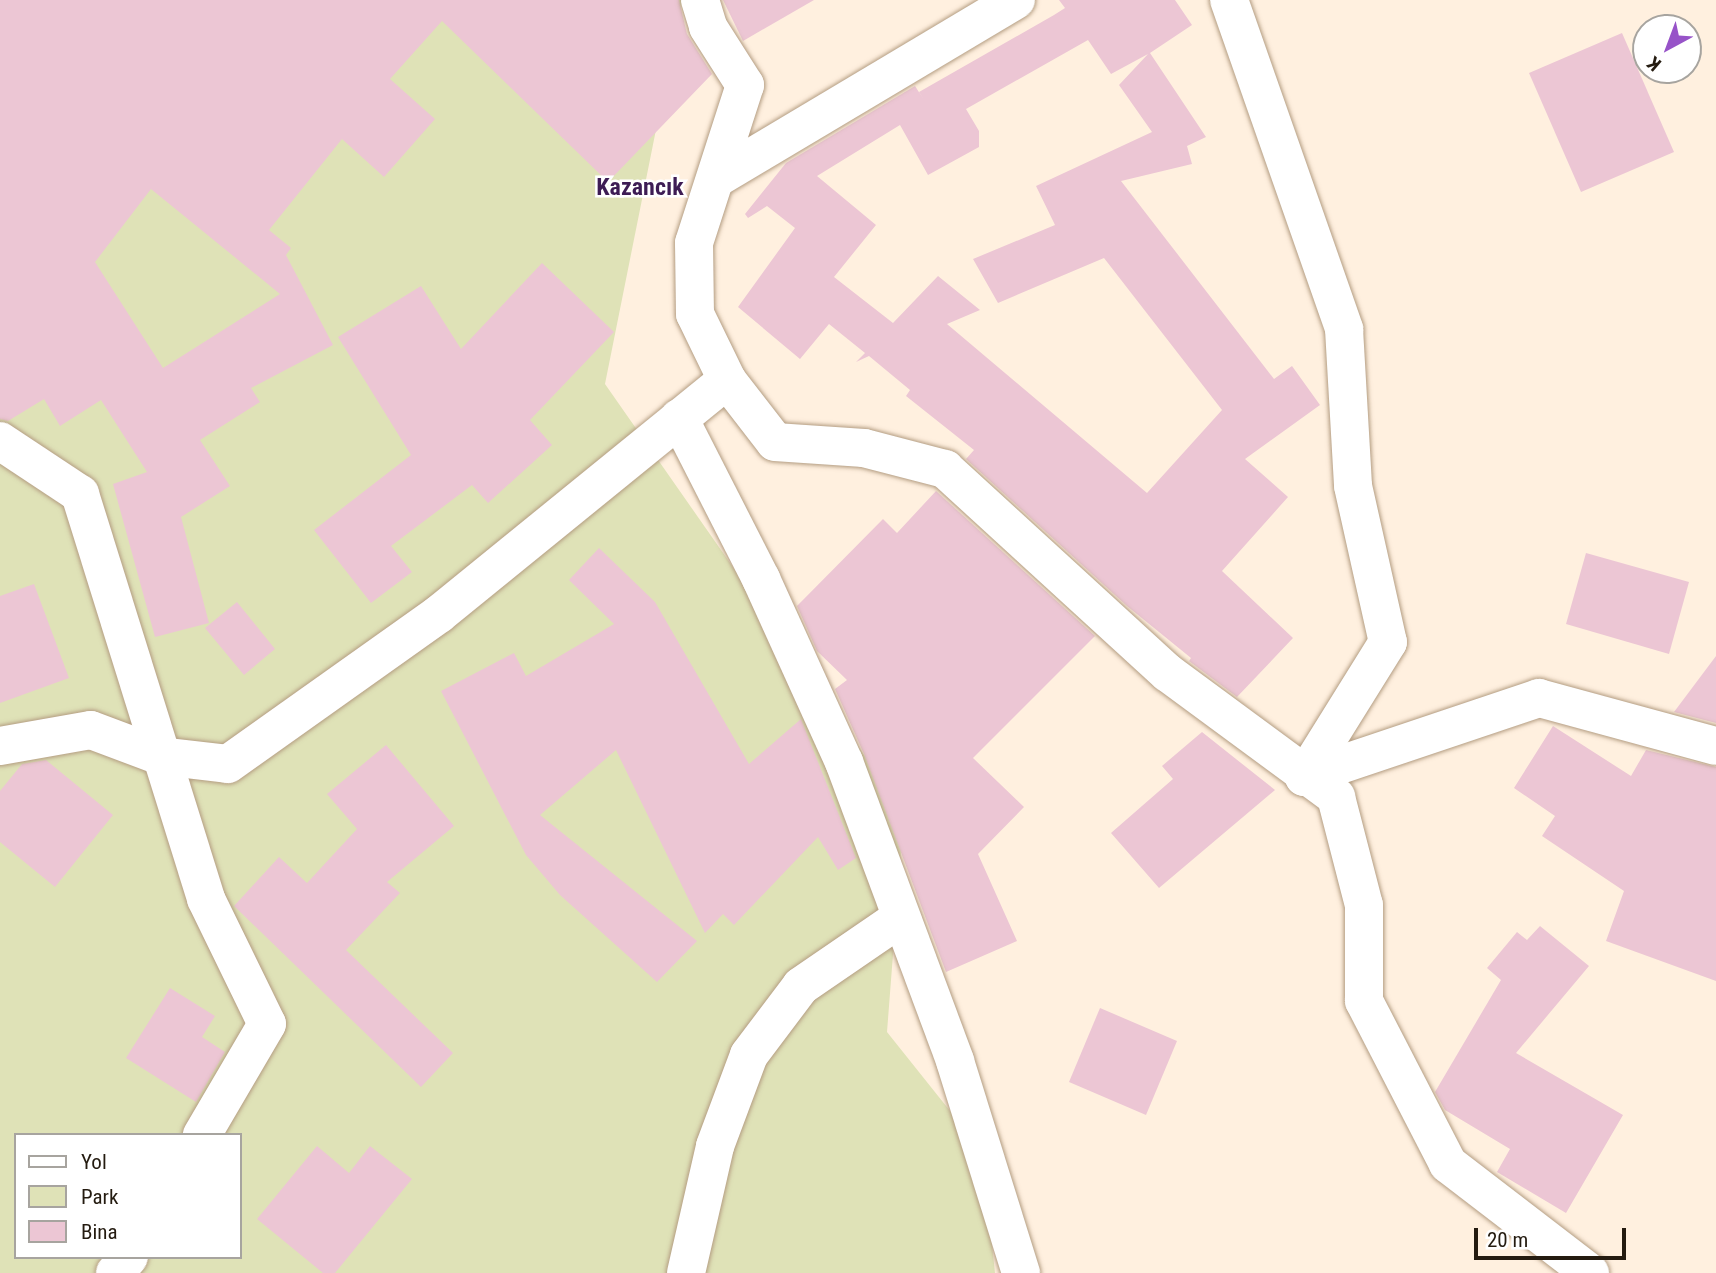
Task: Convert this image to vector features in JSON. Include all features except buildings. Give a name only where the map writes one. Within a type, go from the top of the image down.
[{"type":"street","points":[[700,0],[708,27],[746,85],[694,243],[695,314],[727,380],[775,442],[864,448],[945,469],[1168,673],[1304,777],[1336,797],[1364,905],[1364,1001],[1448,1164],[1590,1273]]},
{"type":"street","points":[[717,178],[1016,0]]},
{"type":"street","points":[[1229,0],[1344,329],[1353,486],[1388,642],[1304,777]]},
{"type":"street","points":[[0,746],[91,730],[160,756],[229,764],[439,614],[727,380]]},
{"type":"street","points":[[680,418],[761,579],[844,762],[899,919],[956,1061],[1021,1273]]},
{"type":"street","points":[[0,441],[80,494],[206,899],[267,1024],[203,1133]]},
{"type":"street","points":[[1304,777],[1538,698],[1716,746]]},
{"type":"street","points":[[686,1273],[715,1146],[749,1055],[801,986],[899,919]]},
{"type":"street","points":[[115,1273],[128,1259]]},
{"type":"green space","points":[[0,0],[682,0],[605,384],[904,812],[887,1032],[982,1151],[995,1273],[0,1273]]},
{"type":"district","name":"Kazancık","points":[[640,188]]}]
